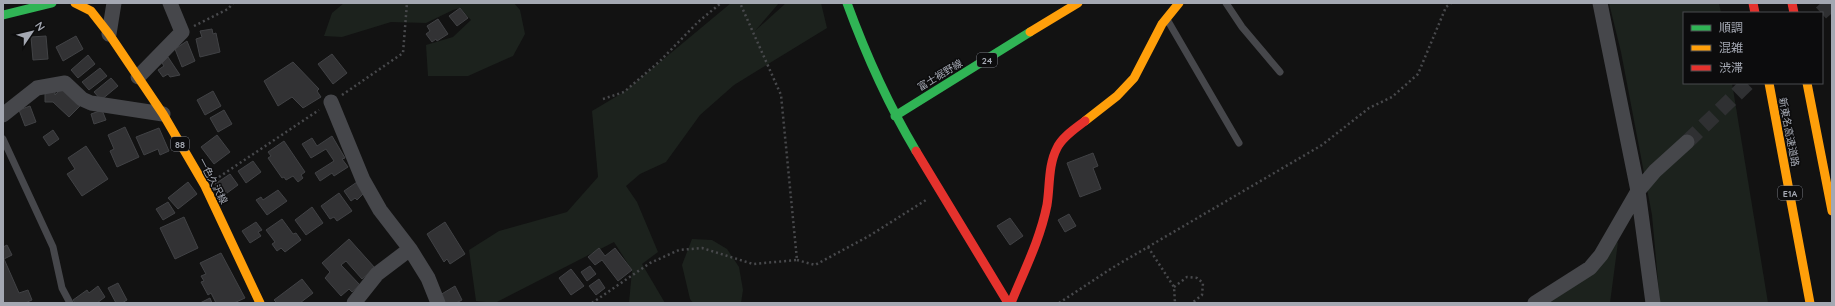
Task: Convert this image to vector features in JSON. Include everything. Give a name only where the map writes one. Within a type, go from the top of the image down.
[{"type":"main road","points":[[3,15],[52,3]]},
{"type":"main road","name":"一色久沢線","points":[[74,3],[91,11],[109,34],[163,114],[205,186],[255,301]]},
{"type":"main road","points":[[847,3],[868,59],[895,116],[1009,303]]},
{"type":"main road","name":"富士裾野線","points":[[895,116],[1078,3]]},
{"type":"main road","points":[[1009,303],[1038,239],[1047,205],[1050,176],[1057,148],[1073,130],[1117,96],[1134,78],[1162,24],[1179,3]]},
{"type":"main road","name":"新東名高速道路","points":[[1768,84],[1810,303]]},
{"type":"main road","points":[[1807,84],[1832,211]]},
{"type":"street","points":[[109,34],[114,3]]},
{"type":"street","points":[[138,77],[182,32],[170,3]]},
{"type":"street","points":[[1600,3],[1638,191],[1653,303]]},
{"type":"street","points":[[3,115],[37,88],[65,83],[82,99],[91,103],[163,114]]},
{"type":"street","points":[[331,102],[363,180],[380,210],[410,249],[428,278],[438,303]]},
{"type":"street","points":[[1535,303],[1590,268],[1601,255],[1638,191],[1655,171],[1687,142]]},
{"type":"street","points":[[354,303],[376,274],[410,249]]},
{"type":"lane","points":[[1226,3],[1242,27],[1280,72]]},
{"type":"lane","points":[[1166,19],[1239,143]]},
{"type":"lane","points":[[3,139],[53,247],[62,288],[70,303]]},
{"type":"path","points":[[182,32],[228,9],[233,3]]},
{"type":"path","points":[[603,99],[624,92],[660,61],[698,22],[721,3]]},
{"type":"path","points":[[740,3],[781,95],[797,260]]},
{"type":"path","points":[[1059,303],[1112,268],[1322,145],[1369,108],[1392,97],[1418,74],[1446,7],[1452,3]]},
{"type":"path","points":[[592,303],[650,264],[679,250],[702,248],[753,264],[797,260],[815,265],[869,236],[940,190]]},
{"type":"path","points":[[1148,247],[1174,287],[1175,303]]},
{"type":"path","points":[[1174,287],[1187,277],[1197,278],[1203,284],[1202,295],[1192,303]]},
{"type":"shaded area","points":[[344,3],[514,3],[520,10],[525,34],[513,56],[468,76],[428,76],[426,45],[453,37],[471,20],[460,8],[426,23],[391,22],[342,37],[324,36],[332,13]]},
{"type":"shaded area","points":[[731,3],[779,3],[755,31],[786,3],[821,3],[827,28],[734,85],[700,115],[666,162],[640,174],[626,186],[637,202],[658,252],[642,264],[665,303],[629,303],[632,270],[614,242],[495,303],[476,301],[469,250],[499,231],[567,212],[598,177],[592,111],[624,92]]},
{"type":"shaded area","points":[[1609,3],[1719,3],[1721,12],[1683,12],[1683,84],[1732,84],[1768,303],[1660,303],[1652,215],[1621,52]]},
{"type":"shaded area","points":[[692,239],[712,240],[727,249],[739,267],[743,290],[741,303],[693,303],[690,299],[682,265]]},
{"type":"shaded area","points":[[1618,242],[1610,303],[1535,303],[1569,282]]},
{"type":"building","points":[[460,8],[468,18],[457,26],[449,16]]},
{"type":"building","points":[[438,19],[448,34],[437,41],[436,39],[432,42],[426,34],[430,31],[427,26]]},
{"type":"building","points":[[212,29],[213,34],[216,33],[220,52],[200,57],[196,39],[202,37],[200,31]]},
{"type":"building","points":[[46,36],[48,59],[33,60],[31,37]]},
{"type":"building","points":[[76,36],[83,49],[63,61],[56,47]]},
{"type":"building","points":[[187,41],[195,61],[182,67],[175,49]]},
{"type":"building","points":[[332,54],[347,73],[333,84],[318,64]]},
{"type":"building","points":[[88,55],[95,64],[78,78],[71,70]]},
{"type":"building","points":[[168,57],[180,75],[170,77],[168,74],[163,77],[158,70],[164,66],[162,63]]},
{"type":"building","points":[[293,62],[319,89],[317,91],[321,97],[303,108],[292,97],[278,106],[264,81]]},
{"type":"building","points":[[100,68],[107,76],[89,90],[82,82]]},
{"type":"building","points":[[111,78],[118,86],[101,100],[94,92]]},
{"type":"building","points":[[62,88],[80,106],[69,117],[53,102],[45,102],[45,90],[55,90],[55,95]]},
{"type":"building","points":[[213,91],[221,106],[205,115],[197,100]]},
{"type":"building","points":[[30,106],[36,122],[25,126],[19,110]]},
{"type":"building","points":[[102,110],[106,120],[94,124],[91,114]]},
{"type":"building","points":[[224,110],[232,124],[218,132],[210,118]]},
{"type":"building","points":[[125,127],[139,157],[117,167],[110,151],[114,149],[108,135]]},
{"type":"building","points":[[159,128],[169,151],[160,155],[158,149],[144,155],[136,137]]},
{"type":"building","points":[[53,130],[59,139],[49,146],[43,137]]},
{"type":"building","points":[[217,135],[230,152],[214,164],[201,147]]},
{"type":"building","points":[[332,136],[345,158],[342,159],[348,167],[334,176],[332,173],[320,181],[315,173],[334,161],[326,149],[311,158],[302,144],[312,138],[317,146]]},
{"type":"building","points":[[284,141],[305,172],[301,175],[303,178],[298,182],[293,176],[286,180],[284,177],[282,178],[268,158],[271,156],[268,152]]},
{"type":"building","points":[[86,146],[108,179],[82,196],[67,174],[75,169],[68,158]]},
{"type":"building","points":[[1093,153],[1098,166],[1093,168],[1101,189],[1080,197],[1067,163]]},
{"type":"building","points":[[253,161],[261,172],[246,183],[238,171]]},
{"type":"building","points":[[230,174],[238,185],[223,196],[215,184]]},
{"type":"building","points":[[188,182],[197,194],[178,209],[168,198]]},
{"type":"building","points":[[357,182],[364,193],[357,200],[355,198],[351,201],[344,191]]},
{"type":"building","points":[[278,190],[287,201],[267,215],[256,200],[261,197],[263,200]]},
{"type":"building","points":[[339,193],[352,211],[337,221],[334,217],[330,219],[321,206]]},
{"type":"building","points":[[168,202],[175,213],[163,220],[156,209]]},
{"type":"building","points":[[312,207],[323,223],[306,235],[295,220]]},
{"type":"building","points":[[1069,214],[1076,226],[1065,232],[1058,220]]},
{"type":"building","points":[[184,217],[198,248],[175,259],[160,228]]},
{"type":"building","points":[[1010,218],[1023,236],[1010,245],[997,226]]},
{"type":"building","points":[[282,219],[293,234],[296,233],[301,240],[285,252],[281,248],[277,251],[272,244],[275,242],[266,230]]},
{"type":"building","points":[[256,222],[262,230],[258,232],[261,236],[250,243],[242,231]]},
{"type":"building","points":[[445,222],[465,254],[450,264],[447,259],[444,262],[427,234]]},
{"type":"building","points":[[349,239],[375,268],[362,279],[346,261],[341,265],[360,285],[352,292],[349,289],[341,296],[325,278],[330,272],[322,263]]},
{"type":"building","points":[[7,245],[12,255],[4,259],[19,293],[28,290],[32,300],[25,303],[3,303],[3,247]]},
{"type":"building","points":[[599,248],[605,256],[615,248],[632,270],[618,281],[602,260],[595,265],[588,257]]},
{"type":"building","points":[[221,253],[245,298],[234,303],[216,303],[211,293],[208,295],[201,282],[204,281],[201,276],[206,274],[200,263]]},
{"type":"building","points":[[590,266],[596,274],[587,281],[581,272]]},
{"type":"building","points":[[571,269],[584,286],[571,295],[559,278]]},
{"type":"building","points":[[302,279],[313,293],[300,303],[277,303],[274,300]]},
{"type":"building","points":[[599,279],[605,288],[596,295],[589,286]]},
{"type":"building","points":[[118,283],[127,300],[122,303],[116,303],[108,288]]},
{"type":"building","points":[[98,286],[105,297],[97,303],[75,303],[73,300],[87,290],[89,293]]},
{"type":"building","points":[[455,286],[462,300],[456,303],[444,303],[440,295]]},
{"type":"building","points":[[210,298],[212,303],[200,303]]},
{"type":"tunnel","points":[[1822,12],[1832,3]]},
{"type":"tunnel","points":[[1687,142],[1747,84]]},
{"type":"traffic: fast","points":[[3,15],[52,3]]},
{"type":"traffic: fast","points":[[847,3],[878,79],[916,151]]},
{"type":"traffic: fast","points":[[895,116],[1030,32]]},
{"type":"traffic: slow","points":[[75,3],[91,11],[109,34],[163,114],[205,186],[260,303]]},
{"type":"traffic: slow","points":[[1030,32],[1078,3]]},
{"type":"traffic: slow","points":[[1085,121],[1117,96],[1134,78],[1162,24],[1179,3]]},
{"type":"traffic: slow","points":[[1769,84],[1810,303]]},
{"type":"traffic: slow","points":[[1807,84],[1832,211]]},
{"type":"traffic: jam","points":[[1753,3],[1755,12]]},
{"type":"traffic: jam","points":[[1792,3],[1794,12]]},
{"type":"traffic: jam","points":[[1011,303],[1031,255],[1044,218],[1054,155],[1062,140],[1085,121]]},
{"type":"traffic: jam","points":[[916,151],[1008,303]]}]
